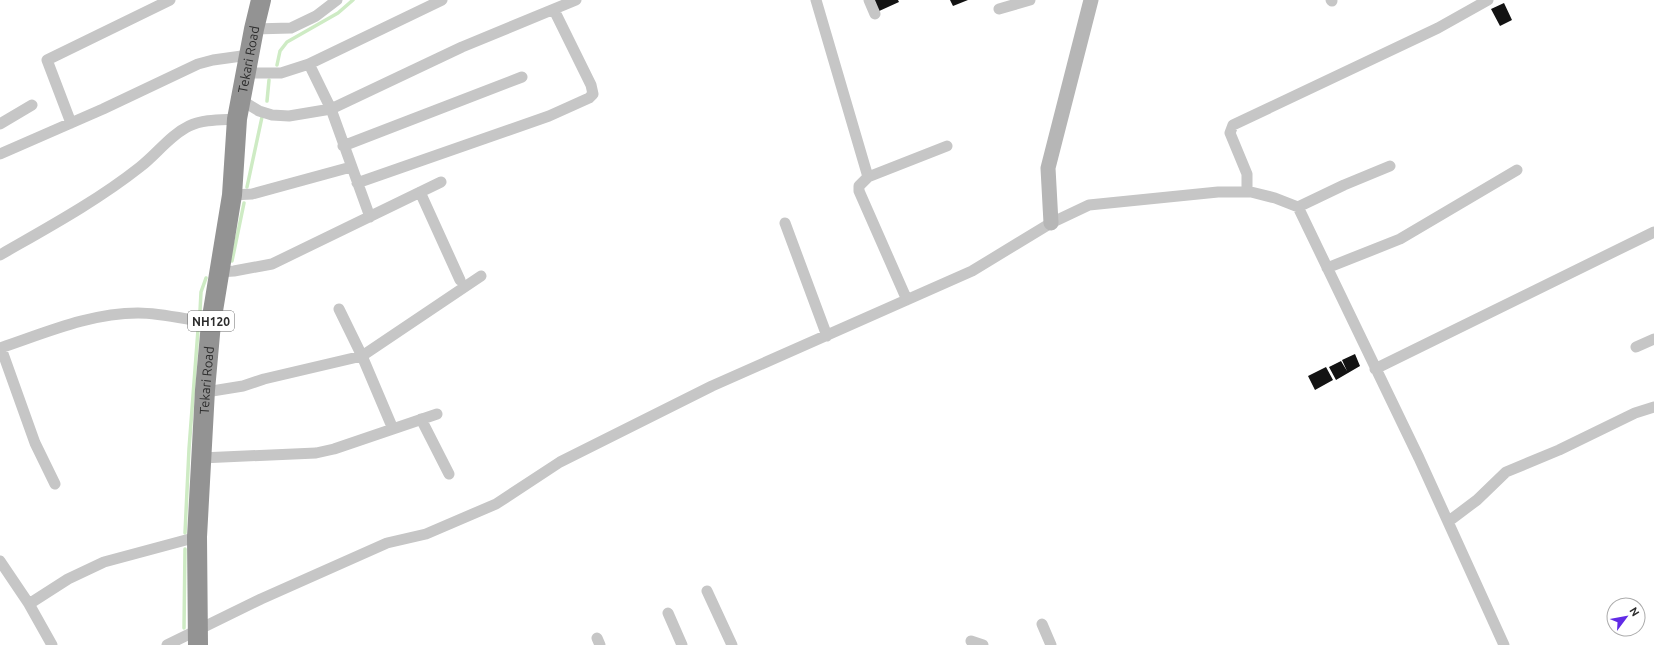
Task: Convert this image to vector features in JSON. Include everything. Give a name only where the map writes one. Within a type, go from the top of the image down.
[{"type":"highway","name":"Tekari Road","points":[[198,637],[197,537],[205,390],[211,323],[218,272],[232,195],[239,110],[261,0]]},
{"type":"street","points":[[71,123],[47,60],[170,0]]},
{"type":"street","points":[[254,29],[291,28],[316,16],[337,0]]},
{"type":"street","points":[[0,154],[198,64],[213,60],[247,64],[281,73],[309,64],[442,0]]},
{"type":"street","points":[[0,255],[47,228],[140,167],[172,138],[189,126],[212,120],[239,110],[259,110],[272,115],[289,116],[330,109],[462,47],[576,0]]},
{"type":"street","points":[[816,0],[868,177]]},
{"type":"street","points":[[869,0],[875,14]]},
{"type":"street","points":[[998,9],[1030,0]]},
{"type":"street","points":[[1051,224],[1048,168],[1091,0]]},
{"type":"street","points":[[1247,192],[1247,174],[1230,133],[1233,124],[1438,28],[1488,0]]},
{"type":"street","points":[[358,183],[549,116],[589,98],[593,94],[591,85],[554,10]]},
{"type":"street","points":[[309,64],[330,109],[370,217]]},
{"type":"street","points":[[343,146],[522,76]]},
{"type":"street","points":[[0,124],[32,105]]},
{"type":"street","points":[[907,300],[859,191],[860,183],[868,177],[947,146]]},
{"type":"street","points":[[1298,207],[1344,185],[1390,166]]},
{"type":"street","points":[[232,195],[252,194],[351,167]]},
{"type":"street","points":[[1327,268],[1400,239],[1517,170]]},
{"type":"street","points":[[218,272],[234,271],[272,264],[441,182]]},
{"type":"street","points":[[420,192],[460,280]]},
{"type":"street","points":[[167,645],[198,637],[387,543],[426,534],[496,504],[560,462],[712,386],[972,271],[1051,224],[1089,205],[1210,193],[1247,192],[1275,198],[1298,207],[1449,521],[1504,645]]},
{"type":"street","points":[[785,223],[827,336]]},
{"type":"street","points":[[1375,369],[1654,232]]},
{"type":"street","points":[[205,390],[212,391],[243,386],[264,379],[362,356],[481,276]]},
{"type":"street","points":[[339,309],[362,356],[393,429]]},
{"type":"street","points":[[55,484],[35,443],[0,348],[59,328],[116,314],[140,313],[211,323]]},
{"type":"street","points":[[1636,347],[1654,339]]},
{"type":"street","points":[[1449,521],[1477,500],[1498,478],[1506,472],[1559,450],[1635,413],[1654,407]]},
{"type":"street","points":[[202,458],[316,453],[334,449],[437,414]]},
{"type":"street","points":[[421,419],[449,474]]},
{"type":"street","points":[[29,604],[68,579],[104,562],[197,537]]},
{"type":"street","points":[[0,561],[29,604],[52,645]]},
{"type":"street","points":[[707,591],[732,645]]},
{"type":"street","points":[[668,613],[682,645]]},
{"type":"street","points":[[1042,624],[1051,645]]},
{"type":"street","points":[[971,641],[983,645]]},
{"type":"building","points":[[871,0],[898,0],[899,2],[877,12]]},
{"type":"building","points":[[950,0],[968,0],[953,6]]},
{"type":"building","points":[[1504,3],[1512,20],[1500,26],[1491,9]]},
{"type":"building","points":[[1355,354],[1360,366],[1336,380],[1329,367],[1341,361],[1347,371],[1342,360]]},
{"type":"building","points":[[1326,367],[1333,380],[1315,390],[1308,376]]},
{"type":"waterway","points":[[277,65],[280,51],[287,42],[338,13],[353,0]]},
{"type":"waterway","points":[[267,101],[269,80]]},
{"type":"waterway","points":[[247,187],[262,117]]},
{"type":"waterway","points":[[232,261],[244,203]]},
{"type":"waterway","points":[[200,311],[201,292],[206,278]]},
{"type":"waterway","points":[[185,533],[189,449],[198,330]]},
{"type":"waterway","points":[[184,628],[185,549]]}]
